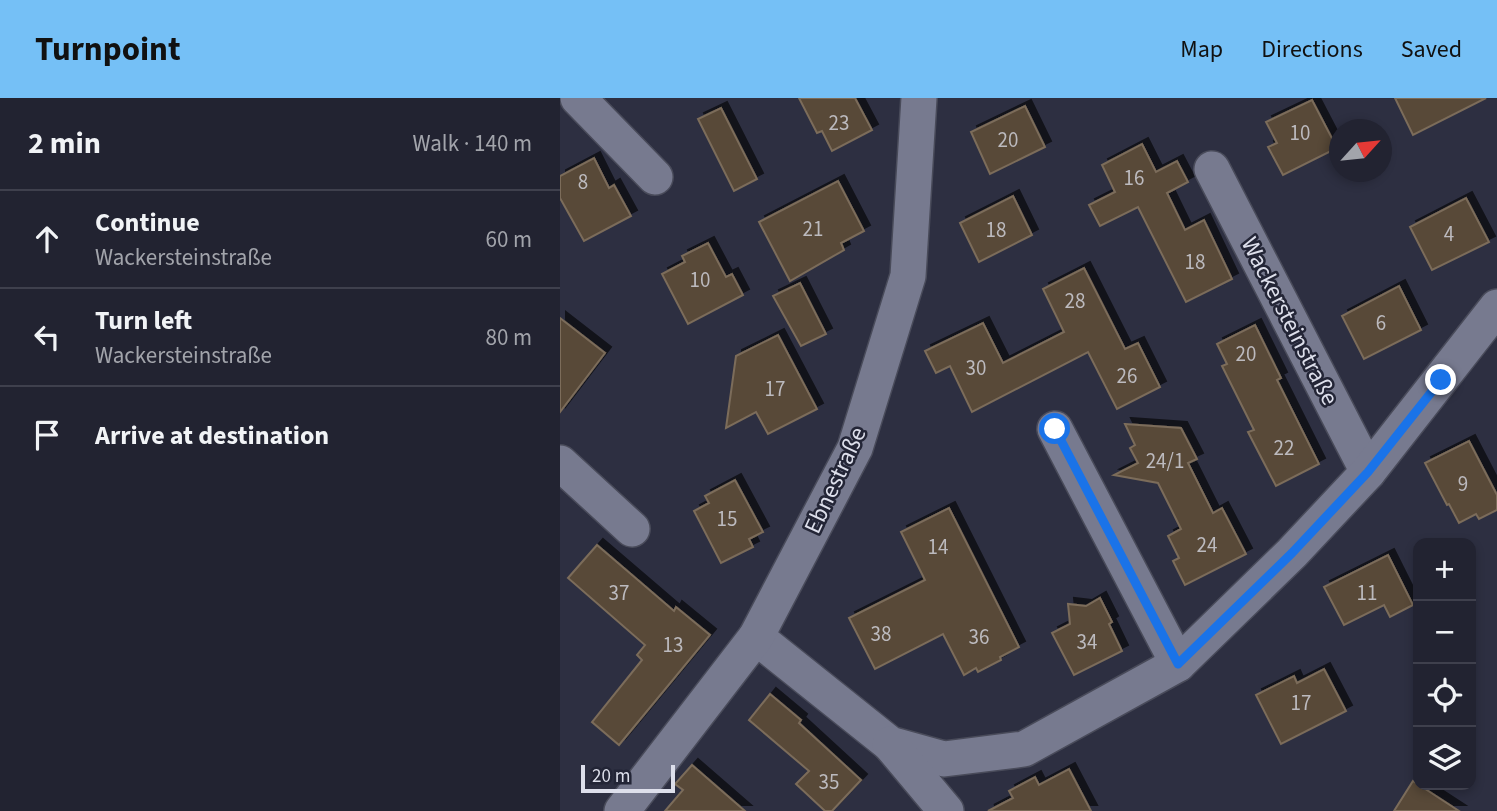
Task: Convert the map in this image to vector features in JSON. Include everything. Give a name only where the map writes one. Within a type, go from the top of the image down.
[{"type":"street","points":[[578,98],[655,177]]},
{"type":"street","name":"Ebnestraße","points":[[622,811],[756,636],[855,448],[908,276],[919,98]]},
{"type":"street","name":"Wackersteinstraße","points":[[1212,169],[1368,472]]},
{"type":"street","points":[[890,744],[944,759],[1024,749],[1178,664],[1292,553],[1368,472],[1497,307]]},
{"type":"street","points":[[1055,429],[1178,664]]},
{"type":"street","points":[[560,463],[632,529]]},
{"type":"street","points":[[756,636],[890,744],[946,811]]},
{"type":"building","points":[[799,98],[855,98],[872,130],[832,151],[822,131],[817,133]]},
{"type":"building","points":[[1395,98],[1486,98],[1413,135]]},
{"type":"building","points":[[1312,100],[1329,133],[1329,152],[1283,175],[1268,147],[1277,143],[1266,122]]},
{"type":"building","points":[[1025,106],[1045,147],[990,174],[971,132]]},
{"type":"building","points":[[721,108],[757,179],[734,191],[698,119]]},
{"type":"building","points":[[1142,144],[1156,172],[1177,161],[1188,182],[1167,193],[1185,230],[1204,220],[1232,279],[1186,302],[1138,207],[1100,226],[1089,205],[1115,192],[1102,165]]},
{"type":"building","points":[[594,158],[609,188],[614,185],[631,216],[584,241],[560,198],[560,176]]},
{"type":"building","points":[[838,181],[864,231],[841,243],[844,250],[790,281],[759,222]]},
{"type":"building","points":[[1013,196],[1032,235],[979,262],[960,223]]},
{"type":"building","points":[[1466,198],[1489,242],[1432,270],[1410,227]]},
{"type":"building","points":[[708,243],[726,277],[732,274],[743,295],[688,324],[662,274],[685,262],[682,256]]},
{"type":"building","points":[[1084,268],[1125,349],[1138,343],[1160,387],[1117,409],[1088,352],[972,412],[950,366],[936,373],[925,351],[983,323],[1003,363],[1064,332],[1043,289]]},
{"type":"building","points":[[800,283],[826,334],[801,346],[773,296]]},
{"type":"building","points":[[1399,286],[1421,330],[1364,359],[1342,316]]},
{"type":"building","points":[[560,318],[605,353],[560,412]]},
{"type":"building","points":[[1255,325],[1281,378],[1277,380],[1319,464],[1276,486],[1248,432],[1254,430],[1222,366],[1227,364],[1217,344]]},
{"type":"building","points":[[778,335],[817,409],[768,434],[756,412],[726,428],[736,356]]},
{"type":"building","points":[[1125,424],[1181,428],[1197,459],[1188,463],[1213,513],[1222,508],[1246,554],[1185,585],[1173,561],[1179,558],[1168,536],[1181,529],[1158,483],[1114,475],[1138,463],[1130,448],[1135,445]]},
{"type":"building","points":[[1469,441],[1497,495],[1497,510],[1479,519],[1476,514],[1459,523],[1425,463]]},
{"type":"building","points":[[735,480],[763,532],[749,539],[753,547],[721,563],[694,511],[709,503],[705,496]]},
{"type":"building","points":[[949,508],[1019,647],[978,672],[976,668],[964,675],[943,634],[875,669],[849,618],[925,580],[901,532]]},
{"type":"building","points":[[597,545],[674,611],[676,607],[710,635],[619,745],[592,722],[642,660],[637,655],[645,645],[568,578]]},
{"type":"building","points":[[1388,555],[1413,605],[1390,617],[1384,605],[1344,625],[1324,587]]},
{"type":"building","points":[[1100,598],[1122,651],[1074,675],[1052,633],[1070,624],[1068,604],[1086,606]]},
{"type":"building","points":[[1324,669],[1346,711],[1281,744],[1256,695],[1294,676],[1297,683]]},
{"type":"building","points":[[770,694],[801,720],[799,723],[861,780],[832,811],[825,811],[796,784],[809,771],[749,720]]},
{"type":"building","points":[[692,765],[745,811],[665,811],[683,790],[675,784]]},
{"type":"building","points":[[1069,769],[1091,811],[988,811],[1013,798],[1009,791],[1035,777],[1039,785]]},
{"type":"building","points":[[1413,781],[1413,790],[1427,790],[1459,811],[1394,811]]},
{"type":"route","points":[[1055,429],[1178,664],[1292,553],[1368,472],[1441,380]]}]
